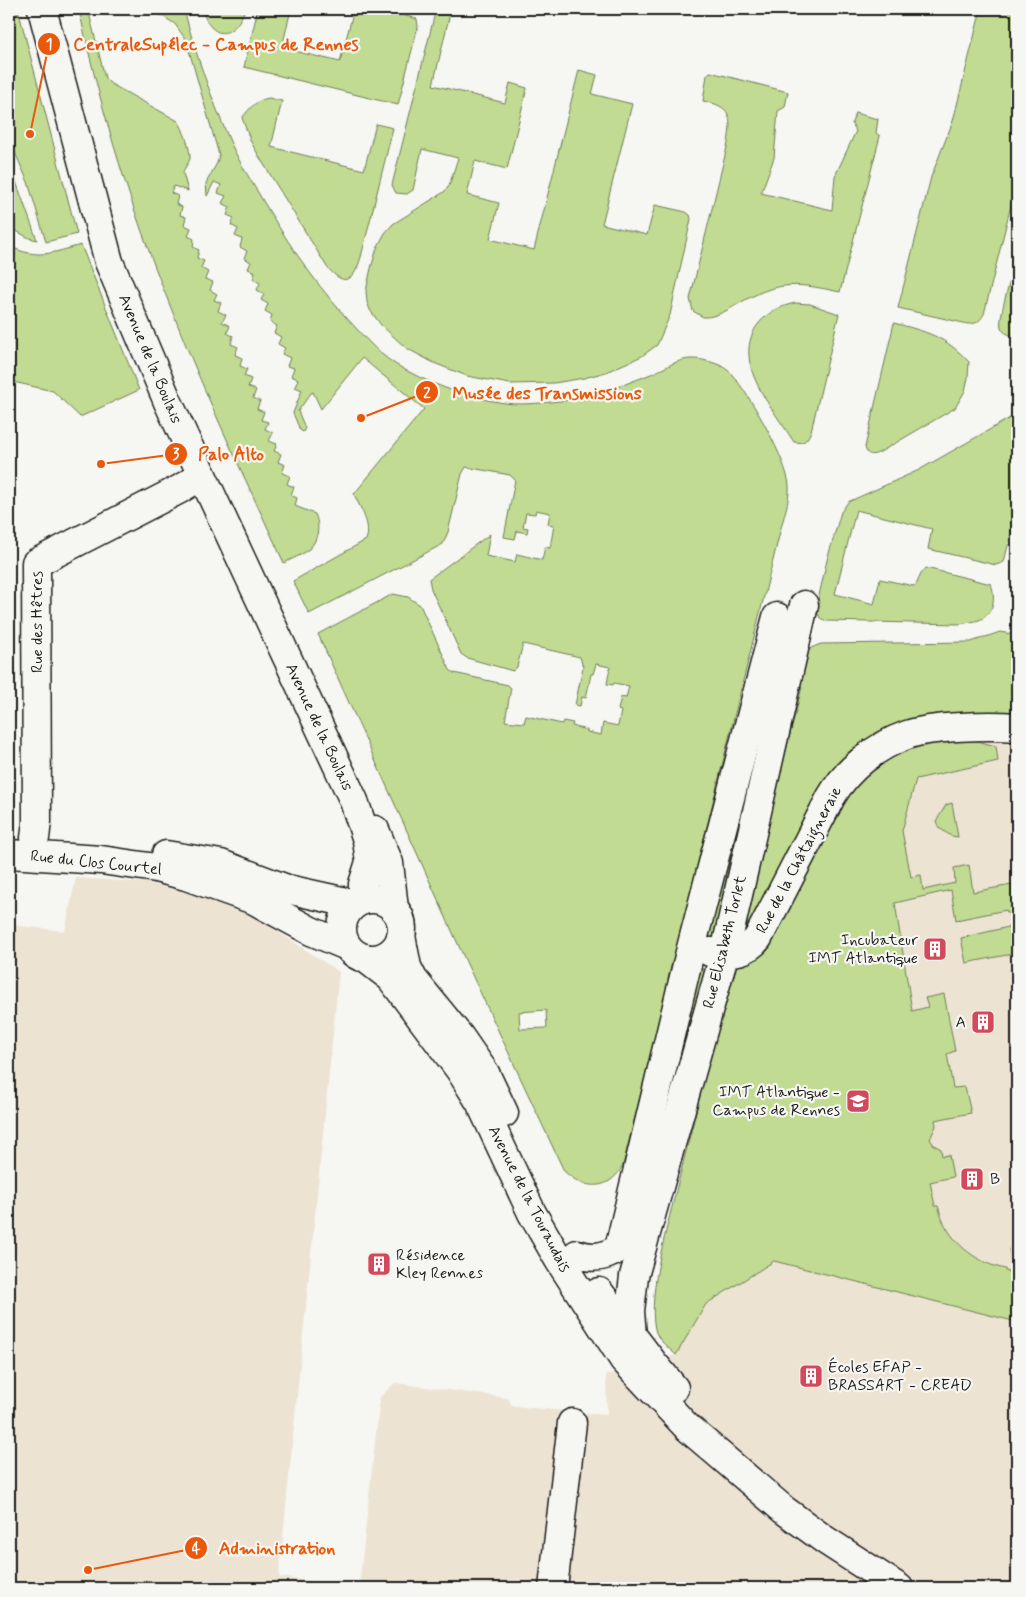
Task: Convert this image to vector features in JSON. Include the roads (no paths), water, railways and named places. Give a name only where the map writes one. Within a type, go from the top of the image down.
[{"type":"street","name":"Avenue de la Boulais","points":[[42,9],[109,262],[168,402],[354,801],[367,840],[370,862],[359,902]]},
{"type":"street","name":"Rue des Hêtres","points":[[36,838],[36,563],[180,489],[202,475]]},
{"type":"street","name":"Rue Elisabeth Torlet","points":[[632,1336],[630,1311],[634,1276],[724,952],[804,605]]},
{"type":"street","name":"Rue Elisabeth Torlet","points":[[598,1322],[596,1301],[598,1291],[613,1264],[618,1248],[690,952],[777,617]]},
{"type":"street","name":"Rue de la Châtaigneraie","points":[[690,952],[739,952],[752,946],[758,938],[839,783],[855,767],[891,742],[909,734],[945,728],[1017,727]]},
{"type":"street","name":"Avenue de la Boulais","points":[[354,801],[375,830],[389,863],[394,908]]},
{"type":"street","name":"Rue du Clos Courtel","points":[[9,835],[139,851],[221,864],[287,889],[359,902]]},
{"type":"street","name":"Rue du Clos Courtel","points":[[9,854],[101,860],[156,868],[186,876],[254,900],[310,931],[356,952]]},
{"type":"street","points":[[371,899],[379,900],[394,908],[402,926],[401,936],[396,947],[388,954],[376,958],[356,952],[343,937],[344,918],[359,902],[371,899]]},
{"type":"street","name":"Avenue de la Touraudais","points":[[401,936],[407,966],[413,979],[460,1037],[485,1073],[536,1181],[598,1291],[632,1336],[745,1474]]},
{"type":"street","name":"Avenue de la Touraudais","points":[[356,952],[391,978],[460,1070],[480,1102],[559,1260],[624,1360],[687,1426],[745,1474],[784,1510],[899,1588]]},
{"type":"street","points":[[542,1229],[554,1239],[579,1279],[589,1288],[609,1293],[620,1291],[625,1288],[634,1276]]},
{"type":"street","points":[[577,1254],[586,1257],[604,1256],[618,1248]]},
{"type":"street","points":[[553,1588],[572,1423]]},
{"type":"place","name":"CentraleSupélec - Campus de Rennes","points":[[30,134]]},
{"type":"place","name":"Musée des Transmissions","points":[[361,418]]},
{"type":"place","name":"Palo Alto","points":[[101,464]]},
{"type":"place","name":"Incubateur IMT Atlantique","points":[[935,949]]},
{"type":"place","name":"A","points":[[983,1022]]},
{"type":"place","name":"IMT Atlantique - Campus de Rennes","points":[[858,1101]]},
{"type":"place","name":"B","points":[[972,1179]]},
{"type":"place","name":"Résidence Kley Rennes","points":[[379,1264]]},
{"type":"place","name":"Écoles EFAP - BRASSART - CREAD","points":[[811,1376]]},
{"type":"place","name":"Administration","points":[[88,1570]]}]
